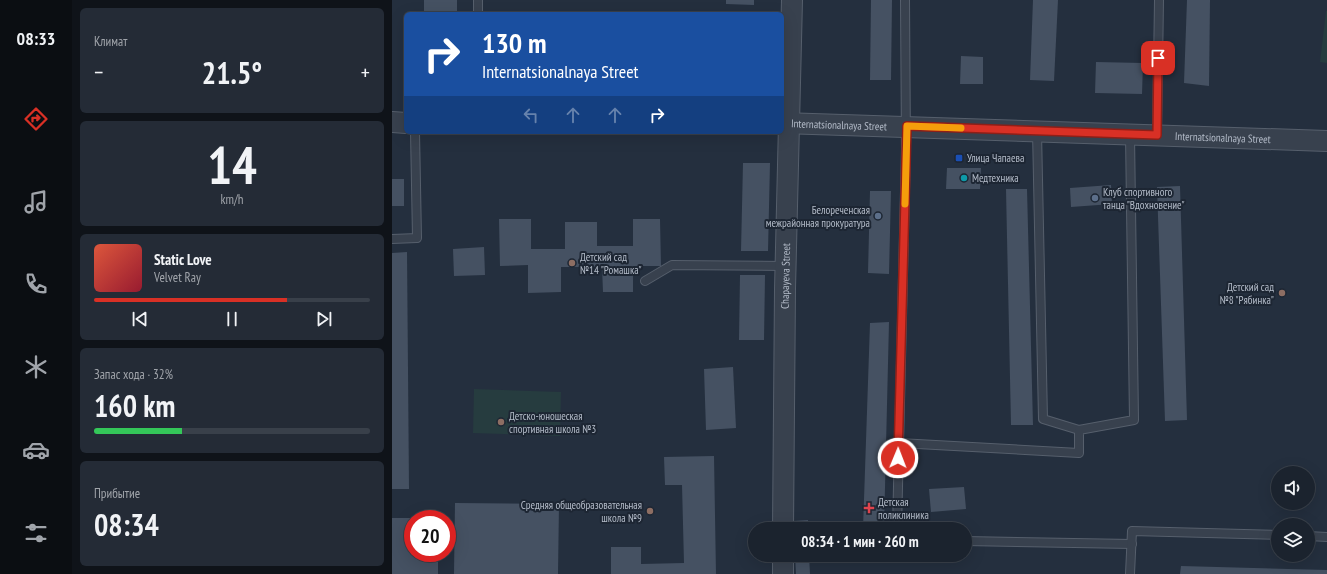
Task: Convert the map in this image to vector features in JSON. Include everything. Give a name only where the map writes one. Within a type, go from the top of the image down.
[{"type":"street","name":"Chapayeva Street","points":[[783,522],[786,123],[792,0]]},
{"type":"street","points":[[392,122],[404,123]]},
{"type":"street","name":"Internatsionalnaya Street","points":[[786,123],[1327,141]]},
{"type":"street","points":[[783,562],[783,574]]},
{"type":"lane","points":[[478,0],[478,12]]},
{"type":"lane","points":[[896,522],[907,126],[905,0]]},
{"type":"lane","points":[[1157,135],[1159,0]]},
{"type":"lane","points":[[1037,131],[1043,419],[1079,430],[1134,420],[1130,134]]},
{"type":"lane","points":[[392,239],[417,238],[415,134]]},
{"type":"lane","points":[[645,281],[672,265],[785,266]]},
{"type":"lane","points":[[899,443],[1079,453],[1079,430]]},
{"type":"lane","points":[[1130,574],[1132,531],[1271,535]]},
{"type":"lane","points":[[1315,536],[1327,537]]},
{"type":"lane","points":[[972,541],[1132,544]]},
{"type":"green space","points":[[1327,11],[1327,63],[1320,62]]},
{"type":"green space","points":[[474,389],[561,392],[560,436],[473,433]]},
{"type":"building","points":[[424,0],[457,0],[457,12],[424,12]]},
{"type":"building","points":[[726,0],[754,0],[754,5],[726,4]]},
{"type":"building","points":[[871,0],[892,0],[891,80],[870,80]]},
{"type":"building","points":[[1033,0],[1058,0],[1054,81],[1030,80]]},
{"type":"building","points":[[1187,0],[1210,0],[1209,86],[1184,83]]},
{"type":"building","points":[[961,56],[983,57],[983,84],[960,84]]},
{"type":"building","points":[[1096,62],[1143,63],[1142,94],[1095,93]]},
{"type":"building","points":[[743,163],[770,163],[768,251],[741,251]]},
{"type":"building","name":"Медтехника","points":[[947,168],[981,168],[980,189],[946,189]]},
{"type":"building","points":[[392,179],[404,179],[404,206],[392,206]]},
{"type":"building","points":[[1111,185],[1112,204],[1071,207],[1070,188]]},
{"type":"building","points":[[1180,186],[1187,420],[1165,421],[1157,187]]},
{"type":"building","points":[[1006,189],[1027,189],[1033,425],[1011,425]]},
{"type":"building","name":"Белореченская межрайонная прокуратура","points":[[870,191],[891,191],[889,274],[868,273]]},
{"type":"building","points":[[499,219],[531,219],[531,249],[565,249],[565,222],[597,222],[597,246],[633,246],[633,219],[660,219],[661,266],[633,266],[633,292],[603,292],[602,267],[561,267],[561,292],[528,293],[528,265],[500,266]]},
{"type":"building","points":[[484,247],[485,275],[454,276],[453,249]]},
{"type":"building","points":[[407,252],[409,489],[392,489],[392,253]]},
{"type":"building","points":[[740,275],[765,275],[764,340],[739,340]]},
{"type":"building","points":[[889,322],[884,522],[863,522],[870,323]]},
{"type":"building","points":[[733,367],[736,428],[706,430],[704,369]]},
{"type":"building","points":[[714,456],[716,574],[611,574],[611,547],[641,547],[641,564],[684,563],[682,485],[665,485],[664,457]]},
{"type":"building","points":[[964,487],[966,509],[931,512],[929,489]]},
{"type":"building","points":[[455,503],[559,504],[558,574],[454,574],[454,562],[456,562]]},
{"type":"building","points":[[392,518],[404,518],[404,562],[438,562],[438,574],[392,574]]},
{"type":"building","points":[[808,520],[808,522],[793,522]]},
{"type":"building","points":[[795,562],[809,562],[810,574],[796,574]]},
{"type":"building","points":[[1181,566],[1327,570],[1327,574],[1180,574]]},
{"type":"slow traffic","points":[[905,204],[907,126],[961,128]]},
{"type":"place","name":"Улица Чапаева","points":[[959,158]]},
{"type":"place","name":"Медтехника","points":[[964,178]]},
{"type":"place","name":"Клуб спортивного танца \"Вдохновение\"","points":[[1095,198]]},
{"type":"place","name":"Белореченская межрайонная прокуратура","points":[[878,216]]},
{"type":"place","name":"Детский сад №14 \"Ромашка\"","points":[[572,263]]},
{"type":"place","name":"Детский сад №8 \"Рябинка\"","points":[[1282,293]]},
{"type":"place","name":"Детско-юношеская спортивная школа №3","points":[[501,422]]},
{"type":"place","name":"Детская поликлиника","points":[[869,508]]},
{"type":"place","name":"Средняя общеобразовательная школа №9","points":[[650,511]]},
{"type":"route","points":[[898,458],[907,126],[1157,135],[1158,58]]}]
